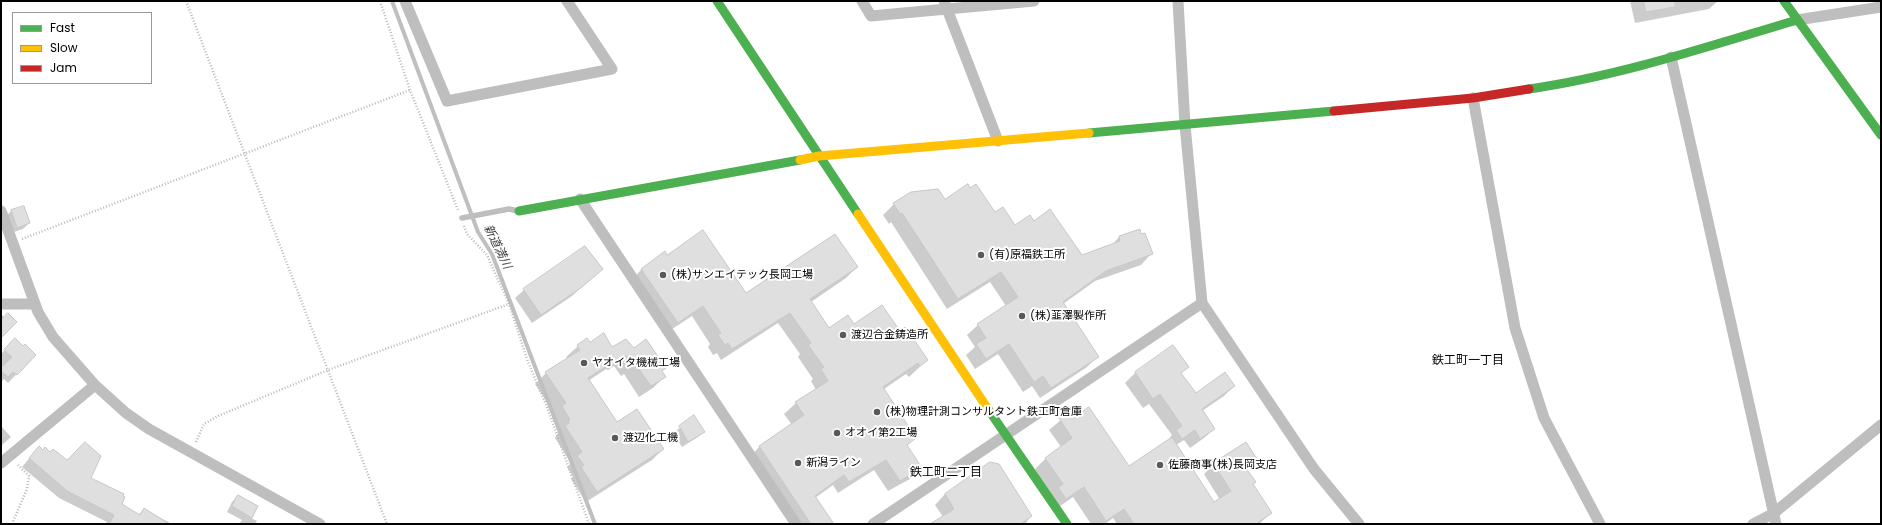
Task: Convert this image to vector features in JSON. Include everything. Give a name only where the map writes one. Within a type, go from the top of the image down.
[{"type":"street","points":[[405,1],[447,100],[612,69],[567,1]]},
{"type":"street","points":[[717,1],[1005,435],[1067,524]]},
{"type":"street","points":[[862,1],[871,16],[946,5],[1034,1]]},
{"type":"street","points":[[1178,1],[1184,125],[1202,303],[1314,470],[1359,524]]},
{"type":"street","points":[[1784,1],[1881,135]]},
{"type":"street","points":[[946,5],[998,141]]},
{"type":"street","points":[[519,211],[819,156],[1184,125],[1474,98],[1565,84],[1671,57],[1797,20],[1881,7]]},
{"type":"street","points":[[1671,57],[1775,519]]},
{"type":"street","points":[[1474,98],[1514,328],[1544,418],[1600,524]]},
{"type":"street","points":[[580,200],[796,524]]},
{"type":"street","points":[[1,211],[35,304],[53,337],[94,385],[126,413],[149,429],[193,452],[320,524]]},
{"type":"street","points":[[873,524],[1202,303]]},
{"type":"street","points":[[1,304],[35,304]]},
{"type":"street","points":[[5,460],[94,385]]},
{"type":"street","points":[[1753,524],[1775,519],[1881,425]]},
{"type":"lane","points":[[463,218],[481,213],[509,209],[519,211]]},
{"type":"path","points":[[186,1],[387,524]]},
{"type":"path","points":[[380,1],[410,90],[463,218],[467,234],[487,256],[509,304],[528,362],[550,414],[589,524]]},
{"type":"path","points":[[12,243],[410,90]]},
{"type":"path","points":[[193,452],[201,429],[204,424],[212,419],[328,370],[509,304]]},
{"type":"path","points":[[5,460],[29,476],[27,489],[12,524]]},
{"type":"building","points":[[1644,1],[1675,1],[1675,7],[1646,12]]},
{"type":"building","points":[[968,184],[970,188],[976,184],[995,212],[1003,207],[1015,225],[1030,215],[1034,221],[1050,209],[1082,255],[1120,241],[1119,236],[1140,229],[1141,234],[1145,233],[1153,254],[1106,271],[1063,302],[1099,357],[1051,388],[1043,376],[1034,382],[1009,344],[986,359],[976,344],[986,338],[977,324],[1018,297],[1001,272],[958,299],[902,213],[900,214],[893,203],[911,192],[938,189],[945,199]]},
{"type":"building","points":[[24,206],[30,223],[17,228],[11,210]]},
{"type":"building","points":[[703,230],[746,293],[835,234],[858,267],[810,299],[829,328],[848,315],[854,324],[882,305],[900,331],[905,327],[928,360],[920,366],[918,363],[883,387],[916,438],[907,445],[922,468],[900,481],[886,460],[849,482],[844,475],[815,496],[834,524],[811,524],[759,446],[804,415],[795,402],[828,381],[821,369],[824,367],[808,345],[811,343],[790,313],[732,349],[728,343],[725,345],[718,335],[721,333],[703,306],[678,323],[641,269],[665,251],[667,255]]},
{"type":"building","points":[[585,246],[603,269],[582,287],[541,315],[523,289]]},
{"type":"building","points":[[8,313],[17,322],[1,338],[1,320]]},
{"type":"building","name":"渡辺化工機","points":[[604,333],[612,347],[626,339],[634,348],[646,339],[666,368],[662,371],[666,377],[651,386],[635,364],[632,365],[626,356],[619,360],[618,359],[588,378],[617,422],[637,409],[664,449],[597,492],[581,467],[584,465],[577,456],[582,452],[565,426],[570,420],[562,406],[566,403],[545,372],[580,350],[577,345],[587,338],[590,342]]},
{"type":"building","points":[[15,338],[23,346],[25,344],[36,355],[17,375],[13,372],[8,377],[1,371],[1,368],[12,357],[4,350]]},
{"type":"building","points":[[1173,345],[1189,367],[1181,373],[1196,393],[1225,372],[1235,386],[1202,409],[1215,429],[1200,439],[1195,430],[1182,439],[1176,430],[1182,426],[1160,394],[1153,399],[1135,372]]},
{"type":"building","points":[[1089,407],[1129,466],[1172,437],[1214,502],[1231,491],[1213,463],[1246,442],[1257,459],[1245,467],[1256,482],[1253,484],[1272,513],[1256,524],[1134,524],[1124,509],[1106,521],[1084,487],[1066,499],[1058,487],[1063,484],[1045,458],[1072,438],[1059,418],[1068,412],[1072,419]]},
{"type":"building","points":[[694,415],[705,432],[688,442],[679,426]]},
{"type":"building","points":[[85,442],[101,456],[91,478],[124,494],[123,496],[125,497],[122,504],[140,515],[144,508],[169,524],[109,524],[114,515],[67,491],[29,458],[39,446],[43,450],[45,447],[50,452],[53,449],[67,460]]},
{"type":"building","points":[[990,462],[999,464],[1032,516],[1021,524],[930,524],[954,509],[945,494]]},
{"type":"building","points":[[238,495],[258,506],[252,518],[232,506]]},
{"type":"waterway","name":"新道満川","points":[[392,1],[478,232],[492,254],[595,524]]},
{"type":"traffic: fast","points":[[717,1],[858,214]]},
{"type":"traffic: fast","points":[[1784,1],[1881,135]]},
{"type":"traffic: fast","points":[[1529,89],[1631,68],[1698,50],[1797,20]]},
{"type":"traffic: fast","points":[[1089,133],[1334,111]]},
{"type":"traffic: fast","points":[[519,211],[800,160]]},
{"type":"traffic: fast","points":[[988,409],[1067,524]]},
{"type":"traffic: slow","points":[[800,160],[819,156],[1089,133]]},
{"type":"traffic: slow","points":[[858,214],[988,409]]},
{"type":"traffic: jam","points":[[1334,111],[1473,98],[1529,89]]},
{"type":"place","name":"(有)原福鉄工所","points":[[981,255]]},
{"type":"place","name":"(株)サンエイテック長岡工場","points":[[663,275]]},
{"type":"place","name":"(株)韮澤製作所","points":[[1022,316]]},
{"type":"place","name":"渡辺合金鋳造所","points":[[843,335]]},
{"type":"place","name":"ヤオイタ機械工場","points":[[584,363]]},
{"type":"place","name":"(株)物理計測コンサルタント鉄工町倉庫","points":[[877,412]]},
{"type":"place","name":"オオイ第2工場","points":[[837,433]]},
{"type":"place","name":"渡辺化工機","points":[[615,438]]},
{"type":"place","name":"新潟ライン","points":[[798,463]]},
{"type":"place","name":"佐藤商事(株)長岡支店","points":[[1160,465]]},
{"type":"district","name":"鉄工町一丁目","points":[[1468,361]]},
{"type":"district","name":"鉄工町二丁目","points":[[946,473]]}]
